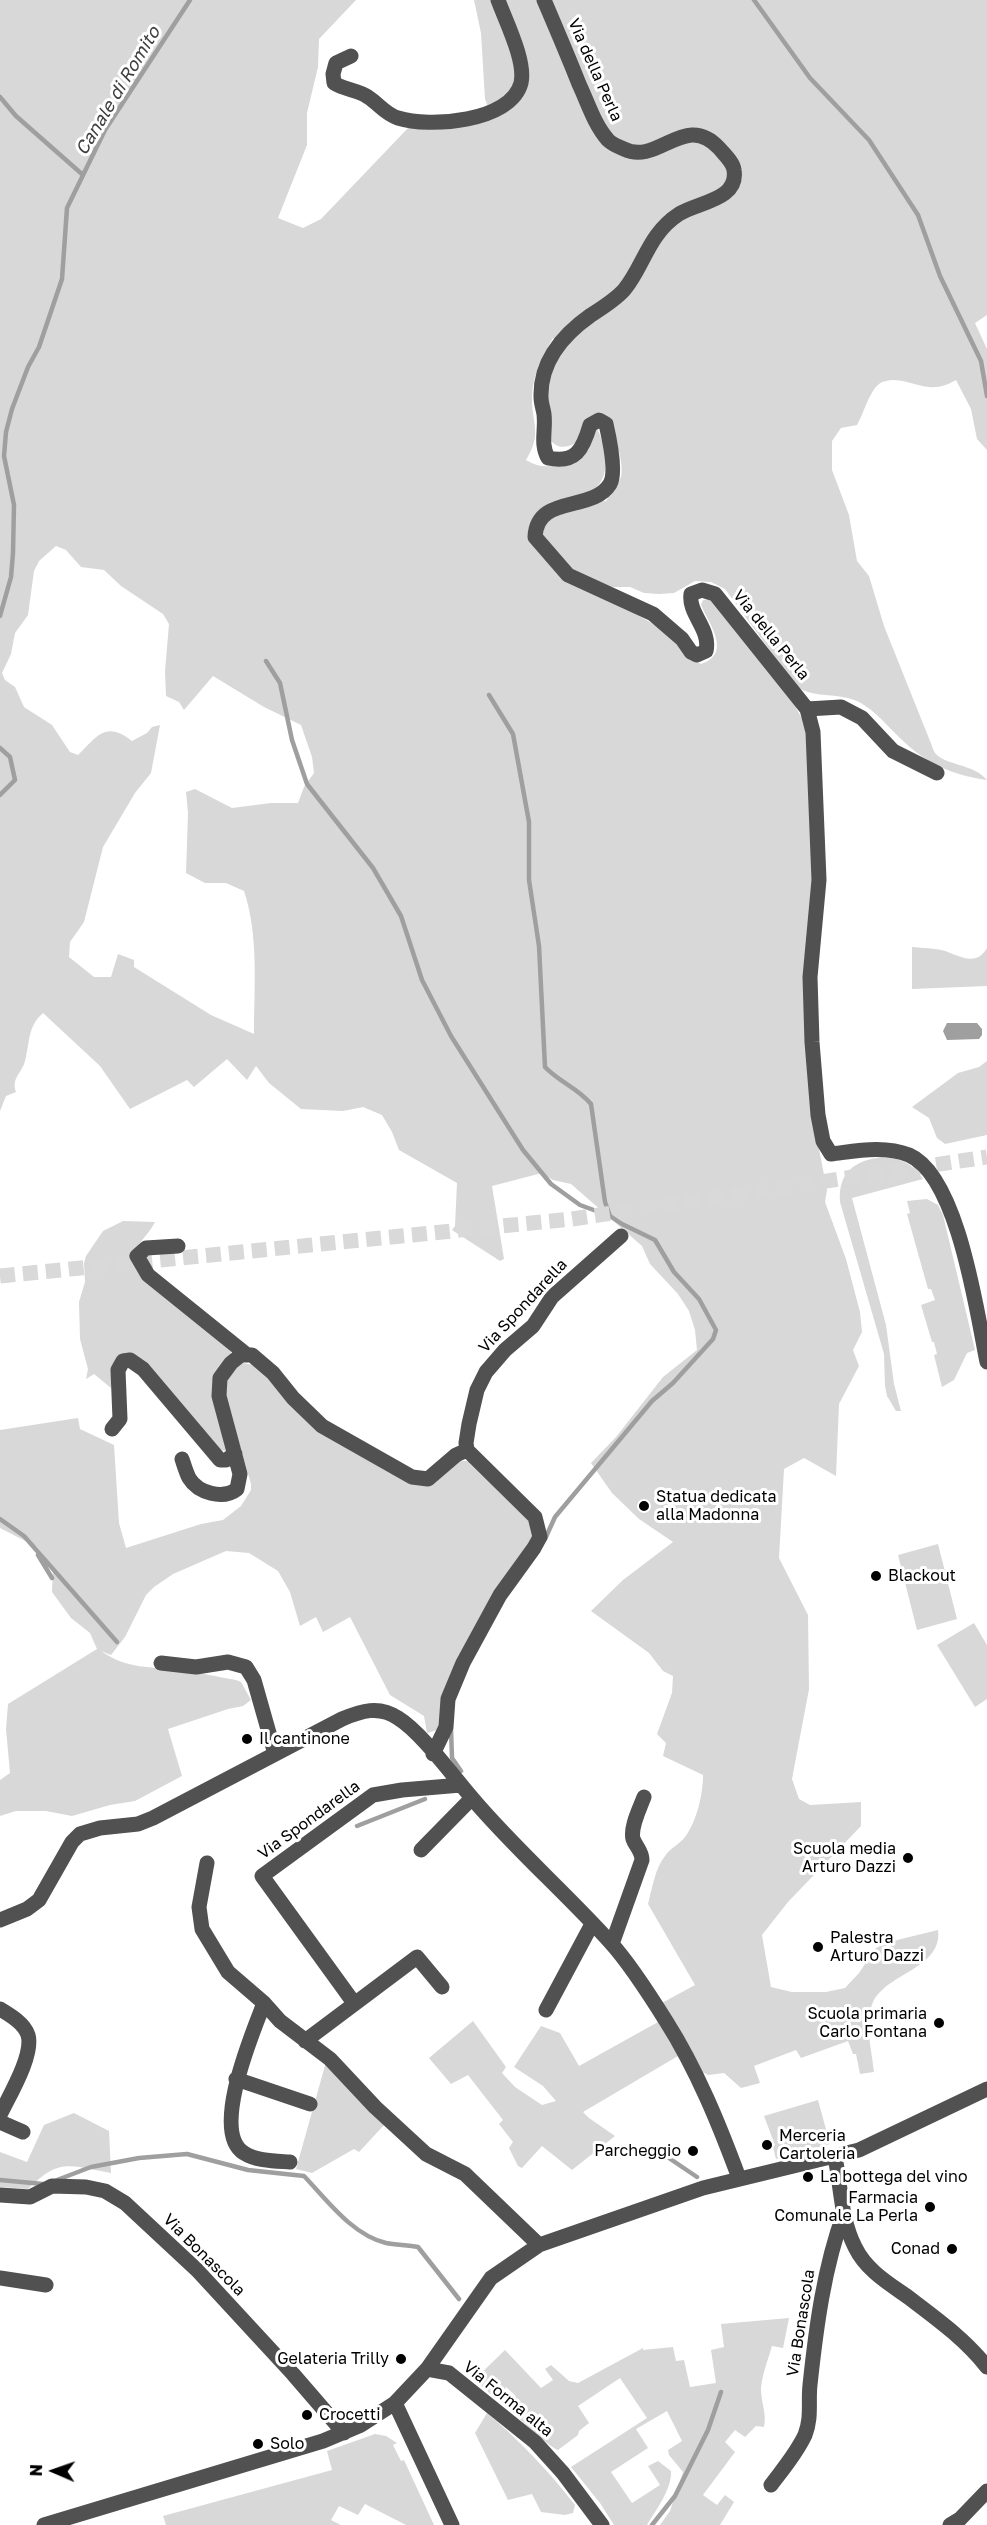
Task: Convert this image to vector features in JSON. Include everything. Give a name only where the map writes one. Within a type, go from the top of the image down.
[{"type":"street","points":[[351,56],[336,63],[333,74],[334,83],[367,96],[388,114],[400,119],[420,121],[455,120],[486,115],[500,109],[515,96],[521,84],[522,67],[498,0]]},
{"type":"street","name":"Via della Perla","points":[[544,0],[596,123],[610,142],[627,151],[653,151],[666,142],[700,134],[711,139],[723,153],[734,166],[735,175],[731,188],[723,196],[679,214],[662,229],[648,246],[624,290],[562,339],[550,359],[543,374],[541,398],[544,414],[542,447],[548,458],[560,461],[571,457],[584,447],[590,425],[599,420],[606,424],[613,473],[610,484],[589,500],[570,503],[546,514],[536,527],[535,537],[568,575],[653,614],[672,629],[691,652],[697,655],[706,651],[707,644],[706,634],[690,604],[691,594],[702,590],[715,594],[807,709],[815,748],[819,880],[810,978],[818,1115],[823,1140],[831,1154],[874,1149],[897,1152],[911,1156],[929,1171],[939,1186],[953,1217],[986,1353]]},
{"type":"street","points":[[807,709],[841,707],[862,718],[893,751],[938,773]]},
{"type":"street","name":"Via Spondarella","points":[[467,1450],[469,1424],[477,1390],[486,1372],[505,1350],[533,1326],[552,1298],[621,1236]]},
{"type":"street","points":[[178,1246],[146,1248],[137,1257],[148,1275],[246,1354]]},
{"type":"street","points":[[182,1459],[195,1485],[216,1495],[233,1492],[239,1484],[240,1474],[236,1454],[219,1396],[218,1384],[231,1363],[241,1354],[246,1354],[252,1355],[273,1373],[293,1398],[322,1426],[412,1477],[428,1479],[456,1455],[467,1450],[535,1517],[540,1537],[500,1595],[463,1663],[448,1699],[446,1727],[434,1754]]},
{"type":"street","points":[[112,1429],[120,1419],[119,1367],[123,1361],[130,1360],[143,1369],[220,1460],[226,1460],[236,1454]]},
{"type":"street","points":[[161,1663],[196,1667],[228,1662],[246,1667],[254,1680],[274,1754]]},
{"type":"street","points":[[0,1920],[27,1910],[39,1900],[68,1848],[80,1834],[100,1828],[138,1824],[153,1818],[363,1710],[379,1710],[398,1717],[413,1730],[472,1798],[612,1944],[665,2020],[687,2058],[721,2129],[739,2178]]},
{"type":"street","name":"Via Spondarella","points":[[354,2003],[262,1876],[373,1795],[461,1785]]},
{"type":"street","points":[[612,1944],[642,1860],[642,1854],[633,1838],[644,1797]]},
{"type":"street","points":[[421,1850],[472,1798]]},
{"type":"street","points":[[207,1863],[199,1906],[202,1929],[228,1972],[264,2003],[280,2021],[330,2059],[375,2107],[426,2154],[471,2179],[539,2245]]},
{"type":"street","points":[[546,2010],[592,1924]]},
{"type":"street","points":[[305,2041],[417,1957],[442,1987]]},
{"type":"street","points":[[264,2003],[236,2079],[231,2120],[235,2143],[244,2153],[263,2159],[290,2162]]},
{"type":"street","points":[[0,2009],[23,2026],[28,2035],[29,2052],[0,2115]]},
{"type":"street","points":[[236,2079],[310,2104]]},
{"type":"street","points":[[44,2525],[344,2433],[379,2415],[395,2403],[428,2369],[491,2278],[539,2245],[650,2205],[739,2178],[836,2157],[880,2141],[987,2089]]},
{"type":"street","points":[[0,2122],[23,2132]]},
{"type":"street","name":"Via Bonascola","points":[[771,2485],[792,2458],[805,2435],[810,2417],[810,2388],[826,2278],[832,2248],[844,2213],[836,2157]]},
{"type":"street","name":"Via Bonascola","points":[[0,2195],[30,2197],[52,2186],[86,2187],[105,2191],[125,2203],[197,2270],[344,2433]]},
{"type":"street","points":[[844,2213],[854,2246],[862,2260],[877,2276],[947,2327],[970,2347],[987,2367]]},
{"type":"street","points":[[0,2278],[46,2285]]},
{"type":"street","name":"Via Forma alta","points":[[428,2369],[449,2373],[535,2442],[563,2473],[590,2517],[602,2525]]},
{"type":"street","points":[[395,2403],[452,2525]]},
{"type":"street","points":[[950,2525],[987,2491]]},
{"type":"shaded area","points":[[0,0],[356,0],[319,39],[318,67],[307,113],[307,145],[278,218],[303,228],[321,219],[409,127],[445,126],[493,119],[485,99],[481,33],[474,0],[987,0],[987,315],[975,323],[987,349],[987,450],[977,439],[971,409],[956,380],[943,386],[933,387],[891,380],[875,388],[857,425],[841,428],[832,441],[832,470],[849,515],[857,561],[869,576],[884,626],[934,751],[940,758],[975,771],[987,780],[962,775],[930,762],[911,748],[876,714],[859,702],[844,697],[812,693],[797,687],[725,589],[711,582],[695,581],[674,593],[644,593],[630,587],[612,587],[575,573],[541,538],[543,522],[591,502],[606,501],[618,483],[622,471],[613,432],[601,412],[588,419],[576,443],[562,447],[550,440],[545,388],[562,346],[553,338],[534,380],[532,405],[535,435],[526,460],[542,466],[567,462],[589,449],[597,428],[604,447],[606,466],[604,475],[594,490],[585,496],[545,508],[532,519],[530,533],[540,554],[546,560],[663,630],[692,659],[701,664],[710,659],[717,646],[713,630],[701,605],[703,600],[709,599],[720,607],[771,670],[794,704],[811,740],[818,1144],[827,1190],[825,1202],[846,1259],[860,1312],[862,1332],[853,1350],[859,1366],[839,1404],[836,1476],[804,1458],[784,1469],[779,1558],[808,1615],[809,1689],[792,1779],[799,1799],[810,1805],[861,1802],[861,1826],[788,1902],[762,1935],[771,1987],[792,1992],[826,1992],[845,1988],[859,1973],[876,1948],[889,1942],[938,1930],[937,1943],[932,1953],[923,1962],[880,1992],[873,2002],[869,2027],[874,2072],[860,2074],[856,2054],[853,2054],[848,2041],[801,2058],[796,2050],[754,2066],[760,2083],[741,2088],[724,2073],[708,2075],[697,2069],[660,2004],[695,1985],[648,1904],[659,1866],[670,1851],[685,1837],[693,1823],[702,1790],[703,1775],[663,1756],[666,1743],[657,1734],[672,1693],[673,1676],[663,1671],[649,1653],[591,1611],[623,1580],[673,1542],[639,1519],[612,1493],[591,1463],[616,1437],[663,1377],[697,1350],[695,1330],[689,1311],[678,1294],[650,1264],[642,1246],[571,1184],[553,1180],[542,1173],[492,1186],[504,1259],[500,1261],[452,1230],[455,1226],[457,1183],[399,1150],[382,1115],[363,1107],[343,1111],[301,1109],[269,1083],[256,1066],[247,1080],[227,1059],[194,1087],[187,1080],[130,1109],[100,1066],[43,1013],[34,1024],[24,1065],[16,1079],[16,1092],[6,1096],[0,1111]],"holes":[[[56,546],[66,550],[81,567],[104,570],[121,586],[163,614],[169,624],[165,671],[166,696],[179,702],[184,710],[213,676],[264,707],[301,725],[312,757],[314,773],[304,787],[298,803],[271,803],[232,808],[195,789],[186,792],[188,813],[186,873],[205,883],[226,883],[244,891],[249,908],[254,944],[254,1034],[211,1015],[134,967],[134,960],[118,954],[111,977],[94,977],[69,957],[70,942],[84,922],[103,847],[135,793],[151,773],[160,725],[152,727],[147,733],[132,741],[115,732],[102,733],[78,755],[70,752],[52,725],[24,707],[15,687],[5,680],[2,673],[11,654],[15,633],[28,615],[34,571],[39,561]]]},
{"type":"shaded area","points":[[912,947],[941,950],[973,959],[983,954],[987,948],[987,986],[912,989]]},
{"type":"shaded area","points":[[947,1023],[977,1023],[982,1029],[982,1035],[979,1039],[947,1040],[943,1031]]},
{"type":"shaded area","points":[[987,1061],[987,1135],[945,1144],[937,1138],[929,1118],[912,1107],[958,1073],[979,1067]]},
{"type":"shaded area","points":[[883,1157],[906,1163],[923,1179],[852,1198],[886,1325],[894,1384],[901,1411],[896,1411],[887,1396],[884,1354],[840,1202],[842,1183],[850,1169],[864,1161]]},
{"type":"shaded area","points":[[927,1199],[938,1205],[943,1215],[975,1350],[967,1353],[954,1380],[942,1387],[934,1355],[937,1354],[934,1342],[932,1342],[921,1305],[935,1300],[931,1289],[928,1289],[907,1214],[910,1213],[907,1201]]},
{"type":"shaded area","points":[[123,1221],[155,1222],[135,1253],[230,1347],[231,1354],[217,1372],[227,1451],[220,1450],[123,1355],[116,1358],[111,1388],[94,1374],[86,1379],[88,1369],[80,1339],[79,1302],[85,1282],[84,1263],[86,1256],[103,1231]]},
{"type":"shaded area","points":[[243,1363],[260,1366],[283,1395],[407,1479],[458,1461],[469,1461],[526,1513],[533,1537],[495,1595],[442,1724],[437,1730],[427,1733],[424,1716],[390,1695],[350,1617],[323,1632],[316,1617],[300,1626],[290,1592],[278,1571],[249,1553],[226,1551],[173,1574],[154,1587],[146,1595],[125,1637],[111,1655],[101,1651],[130,1664],[236,1680],[241,1682],[251,1700],[243,1706],[168,1729],[182,1776],[135,1801],[110,1805],[72,1816],[46,1811],[16,1811],[0,1816],[0,1780],[10,1773],[6,1729],[8,1704],[97,1649],[90,1633],[71,1618],[52,1592],[53,1567],[37,1547],[0,1528],[0,1430],[78,1418],[80,1429],[114,1445],[119,1523],[126,1548],[201,1524],[223,1520],[241,1506],[251,1490],[251,1484],[223,1388],[234,1368]]},
{"type":"shaded area","points":[[938,1544],[957,1619],[917,1630],[898,1555]]},
{"type":"shaded area","points":[[974,1623],[987,1645],[987,1699],[975,1707],[937,1645]]},
{"type":"shaded area","points":[[473,2021],[506,2067],[502,2073],[515,2087],[542,2105],[556,2101],[543,2086],[514,2067],[541,2026],[560,2033],[579,2066],[658,2022],[678,2056],[583,2112],[615,2136],[572,2170],[542,2146],[522,2168],[518,2166],[509,2148],[513,2142],[499,2124],[503,2120],[468,2075],[451,2084],[429,2058]]},
{"type":"shaded area","points":[[326,2062],[385,2124],[359,2152],[354,2149],[312,2173],[296,2169]]},
{"type":"shaded area","points":[[818,2100],[830,2144],[776,2159],[773,2147],[775,2145],[764,2116]]},
{"type":"shaded area","points":[[74,2113],[109,2131],[111,2173],[66,2166],[49,2172],[28,2189],[0,2187],[0,2152],[27,2162],[44,2125]]},
{"type":"shaded area","points":[[789,2318],[783,2348],[772,2346],[763,2378],[761,2389],[764,2427],[756,2426],[745,2437],[735,2430],[725,2442],[735,2452],[703,2495],[717,2505],[725,2495],[734,2502],[720,2525],[660,2525],[670,2511],[683,2472],[669,2455],[668,2450],[682,2441],[667,2411],[636,2429],[648,2448],[611,2472],[632,2503],[660,2485],[648,2466],[658,2461],[671,2471],[666,2492],[647,2525],[614,2525],[600,2503],[571,2467],[647,2418],[620,2378],[578,2406],[589,2423],[579,2431],[578,2435],[558,2450],[506,2406],[516,2396],[506,2387],[499,2401],[474,2380],[505,2350],[541,2388],[553,2380],[545,2369],[551,2365],[569,2381],[578,2383],[643,2348],[643,2350],[673,2347],[676,2361],[684,2360],[690,2387],[716,2383],[711,2350],[724,2347],[721,2324]]},
{"type":"shaded area","points":[[487,2413],[522,2445],[554,2480],[575,2505],[573,2513],[565,2515],[541,2512],[532,2494],[508,2500],[475,2433]]},
{"type":"shaded area","points":[[375,2434],[386,2436],[397,2443],[393,2445],[401,2461],[404,2460],[434,2525],[406,2525],[365,2504],[358,2515],[339,2506],[331,2520],[341,2525],[166,2525],[163,2516],[332,2470],[327,2451]]},
{"type":"waterway","name":"Canale di Romito","points":[[0,616],[11,577],[13,553],[14,505],[4,456],[6,432],[12,409],[28,367],[39,347],[62,279],[67,208],[105,130],[190,0]]},
{"type":"waterway","points":[[754,0],[810,78],[869,140],[918,215],[940,276],[981,361],[987,396]]},
{"type":"waterway","points":[[0,97],[16,116],[83,175]]},
{"type":"waterway","points":[[266,661],[280,683],[292,740],[307,784],[373,868],[401,916],[422,980],[451,1036],[523,1150],[551,1184],[580,1205],[610,1216],[655,1240],[674,1272],[699,1299],[716,1330],[713,1339],[673,1383],[652,1401],[555,1517],[545,1539]]},
{"type":"waterway","points":[[489,695],[513,734],[529,822],[529,880],[539,946],[545,1067],[591,1104],[605,1202],[610,1216]]},
{"type":"waterway","name":"Canale di Romito","points":[[0,748],[10,757],[15,780],[0,795]]},
{"type":"waterway","points":[[0,1519],[24,1536],[117,1642]]},
{"type":"waterway","points":[[38,1555],[52,1578]]},
{"type":"waterway","points":[[451,1729],[452,1758],[461,1771]]},
{"type":"waterway","points":[[357,1826],[425,1799]]},
{"type":"waterway","points":[[660,2152],[697,2177]]},
{"type":"waterway","name":"Canale di Romito","points":[[57,2180],[91,2167],[139,2158],[187,2154],[248,2170],[304,2176],[340,2215],[362,2232],[386,2243],[418,2247],[459,2299]]},
{"type":"waterway","name":"Canale di Romito","points":[[0,2180],[43,2184]]},
{"type":"waterway","points":[[652,2525],[675,2496],[708,2430],[721,2392]]},
{"type":"tunnel","points":[[0,1276],[572,1219],[987,1157]]},
{"type":"place","name":"Statua dedicata alla Madonna","points":[[644,1506]]},
{"type":"place","name":"Blackout","points":[[876,1576]]},
{"type":"place","name":"Il cantinone","points":[[247,1739]]},
{"type":"place","name":"Scuola media Arturo Dazzi","points":[[908,1858]]},
{"type":"place","name":"Palestra Arturo Dazzi","points":[[818,1947]]},
{"type":"place","name":"Scuola primaria Carlo Fontana","points":[[939,2023]]},
{"type":"place","name":"Merceria Cartoleria","points":[[767,2145]]},
{"type":"place","name":"Parcheggio","points":[[693,2151]]},
{"type":"place","name":"La bottega del vino","points":[[808,2177]]},
{"type":"place","name":"Farmacia Comunale La Perla","points":[[930,2207]]},
{"type":"place","name":"Conad","points":[[952,2249]]},
{"type":"place","name":"Gelateria Trilly","points":[[401,2359]]},
{"type":"place","name":"Crocetti","points":[[307,2415]]},
{"type":"place","name":"Solo","points":[[258,2444]]}]
